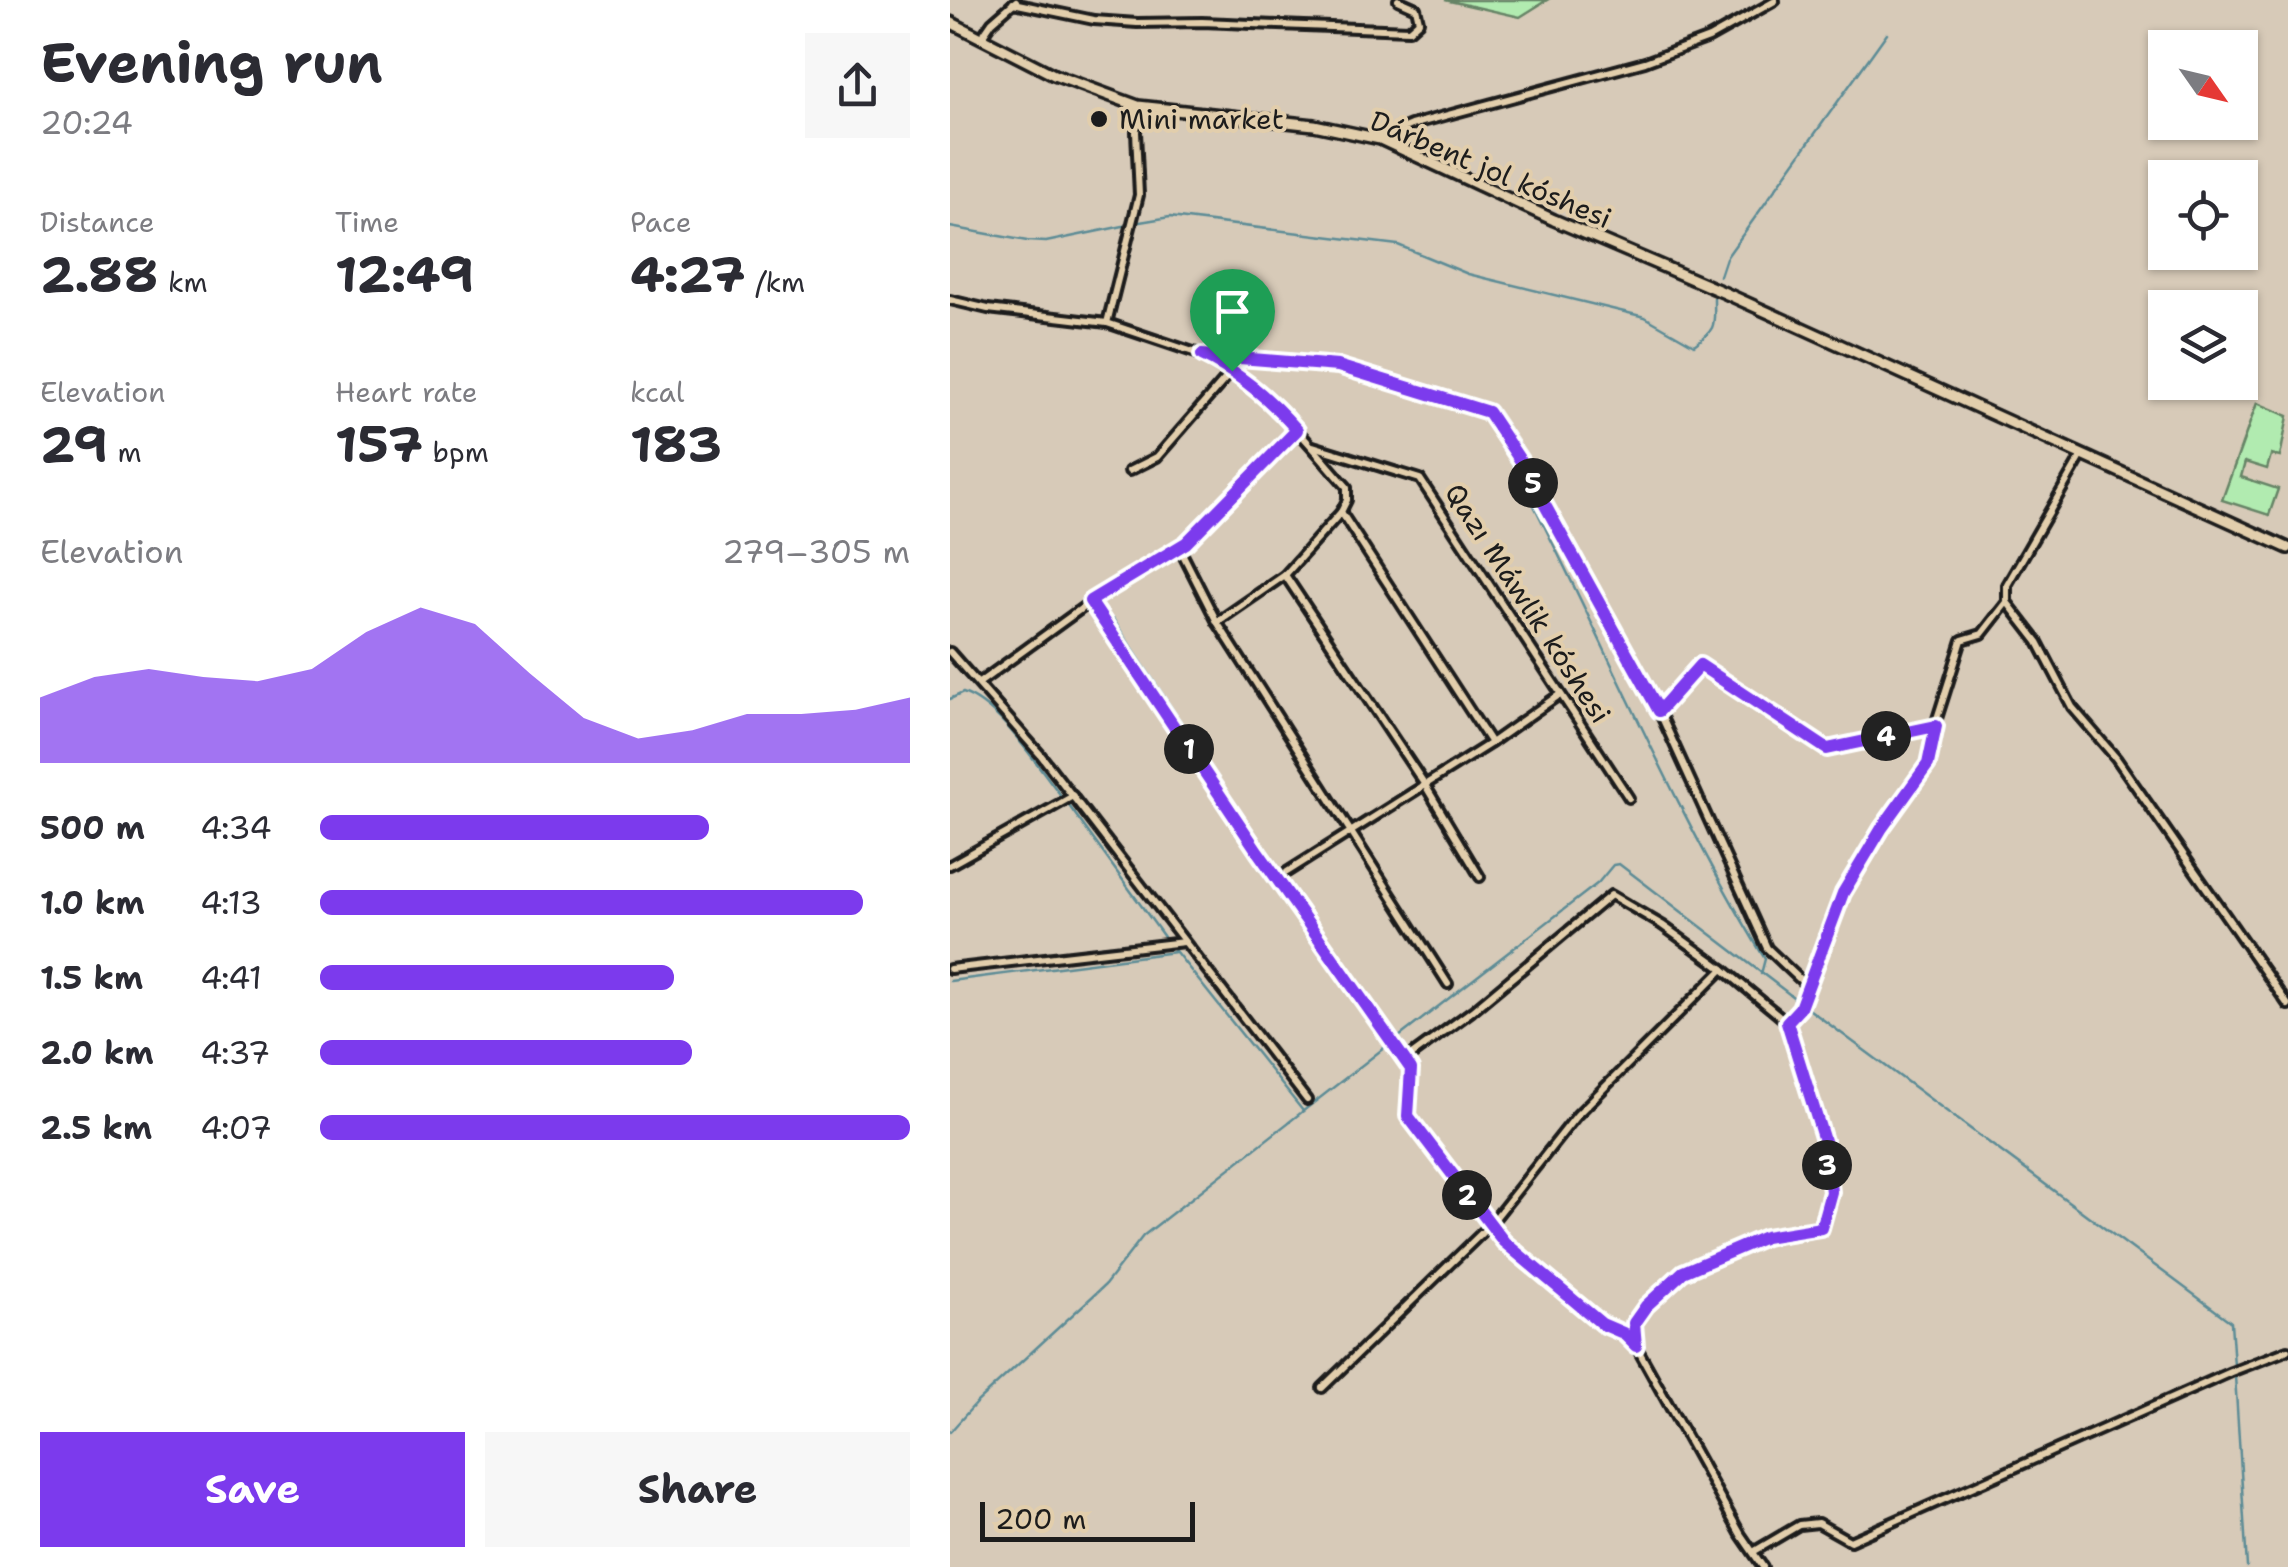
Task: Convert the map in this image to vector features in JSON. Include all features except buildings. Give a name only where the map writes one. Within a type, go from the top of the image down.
[{"type":"main road","name":"Dárbent jol kóshesi","points":[[950,22],[1089,90],[1138,106],[1314,125],[1380,139],[2288,548]]},
{"type":"street","points":[[980,38],[1015,2],[1094,20],[1136,23],[1409,30],[1419,20],[1416,8],[1398,0]]},
{"type":"street","points":[[1380,139],[1411,125],[1644,62],[1709,38],[1775,1]]},
{"type":"street","points":[[1107,323],[1139,195],[1138,106]]},
{"type":"street","points":[[950,300],[988,309],[1107,323],[1202,355],[1232,371],[1280,411],[1347,487],[1342,512],[1285,576],[1218,622]]},
{"type":"street","points":[[1202,355],[1338,366],[1486,410],[1520,460],[1659,711],[1767,948],[1808,987]]},
{"type":"street","points":[[1128,471],[1157,457],[1232,371]]},
{"type":"street","points":[[979,683],[1090,601],[1180,547],[1297,430]]},
{"type":"street","name":"Qazı Máwlik kóshesi","points":[[1310,445],[1420,479],[1629,798]]},
{"type":"street","points":[[2082,456],[2007,585],[2008,602],[2038,642],[2072,707],[2146,800],[2288,1005]]},
{"type":"street","points":[[1342,512],[1491,743]]},
{"type":"street","points":[[1180,547],[1218,622],[1448,984]]},
{"type":"street","points":[[1285,576],[1425,785],[1480,877]]},
{"type":"street","points":[[1090,601],[1258,852],[1411,1069],[1408,1116],[1489,1226],[1602,1324],[1623,1333],[1636,1346],[1763,1567]]},
{"type":"street","points":[[1787,1022],[1800,1008],[1843,893],[1882,828],[1928,764],[1962,640],[1982,634],[2008,602]]},
{"type":"street","points":[[950,652],[1073,796],[1306,1100]]},
{"type":"street","points":[[1659,711],[1700,665],[1827,749],[1936,726]]},
{"type":"street","points":[[1287,872],[1491,743],[1559,695]]},
{"type":"street","points":[[950,865],[1073,796]]},
{"type":"street","points":[[1405,1060],[1472,1011],[1611,894],[1723,969],[1787,1022],[1825,1144],[1831,1192],[1821,1228],[1765,1237],[1683,1272],[1646,1306],[1634,1323],[1636,1346]]},
{"type":"street","points":[[950,968],[1185,942]]},
{"type":"street","points":[[1322,1388],[1489,1226],[1577,1115],[1723,969]]},
{"type":"street","points":[[1753,1552],[1799,1524],[1818,1522],[1850,1541],[2288,1350]]},
{"type":"green space","points":[[1445,0],[1547,0],[1520,17]]},
{"type":"green space","points":[[2257,403],[2288,416],[2280,457],[2271,455],[2267,469],[2245,462],[2241,477],[2278,489],[2269,515],[2222,500]]},
{"type":"waterway","points":[[1720,276],[1726,258],[1887,33]]},
{"type":"waterway","points":[[1140,222],[1170,217],[1398,245],[1468,274],[1645,317],[1694,345],[1713,325],[1714,298]]},
{"type":"waterway","points":[[950,227],[1046,242],[1128,225]]},
{"type":"waterway","points":[[1498,436],[1693,831],[1765,959],[1761,974]]},
{"type":"waterway","points":[[1113,619],[1293,894],[1397,1037]]},
{"type":"waterway","points":[[950,699],[963,693],[991,710],[1018,738],[1063,798]]},
{"type":"waterway","points":[[1067,803],[1164,937]]},
{"type":"waterway","points":[[1395,1040],[1619,864],[1797,1000]]},
{"type":"waterway","points":[[1172,947],[1303,1111]]},
{"type":"waterway","points":[[950,981],[1175,952]]},
{"type":"waterway","points":[[1806,1007],[2231,1322],[2234,1366]]},
{"type":"waterway","points":[[950,1432],[976,1403],[1105,1285],[1143,1236],[1389,1044]]},
{"type":"waterway","points":[[2235,1376],[2247,1567]]},
{"type":"place","name":"Mini market","points":[[1099,119]]},
{"type":"route","points":[[1202,355],[1338,366],[1491,414],[1659,711],[1700,665],[1827,749],[1936,726],[1928,764],[1882,828],[1843,893],[1800,1008],[1787,1022],[1825,1144],[1831,1192],[1821,1228],[1765,1237],[1683,1272],[1646,1306],[1634,1323],[1636,1346],[1560,1291],[1504,1242],[1408,1116],[1411,1069],[1258,852],[1090,601],[1186,543],[1297,430],[1232,371],[1202,355]]}]
